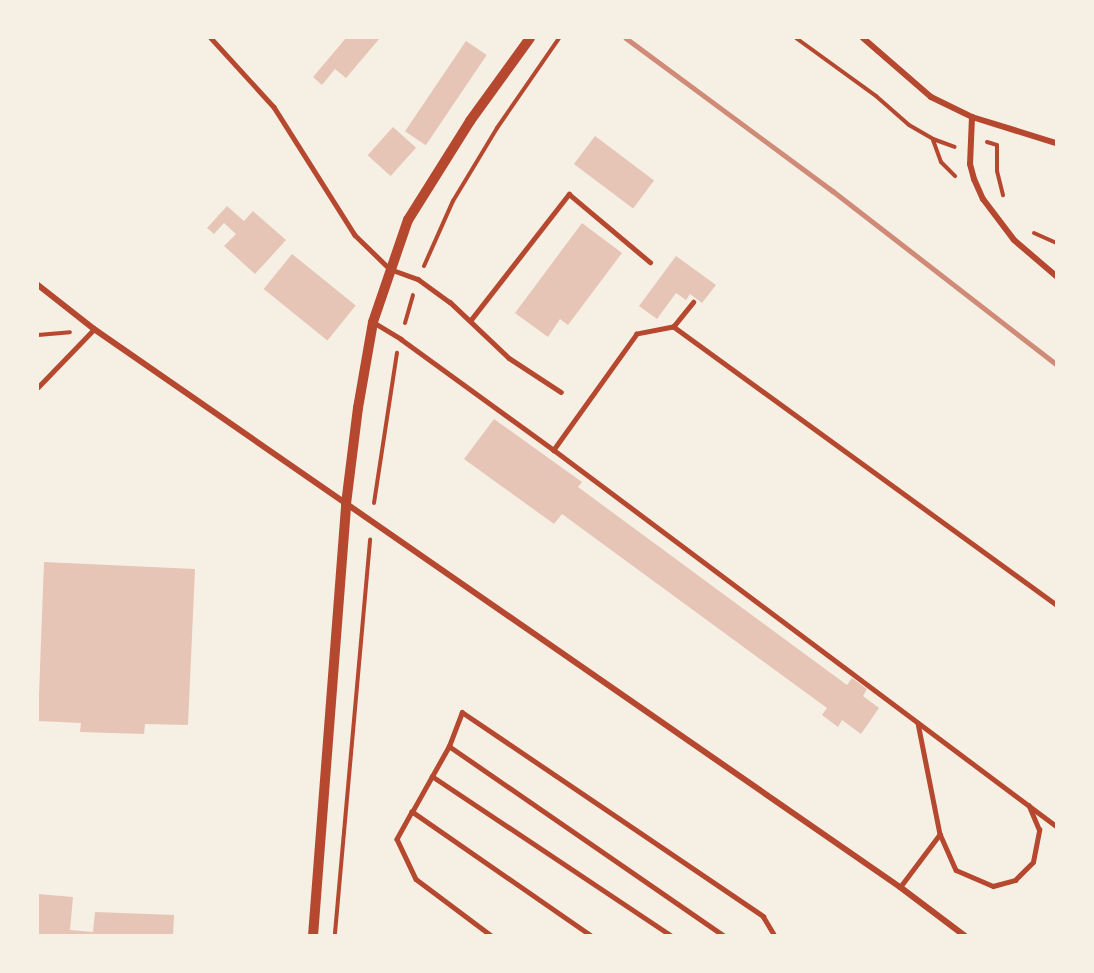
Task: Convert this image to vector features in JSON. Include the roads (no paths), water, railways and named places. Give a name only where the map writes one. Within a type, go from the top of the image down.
[{"type":"street","points":[[313,936],[346,504],[358,408],[373,322],[408,220],[470,121],[530,38]]},
{"type":"street","points":[[863,38],[931,97],[972,117],[1056,143]]},
{"type":"street","points":[[972,117],[970,164],[983,199],[1014,240],[1056,276]]},
{"type":"street","points":[[38,285],[94,329],[346,504],[372,519],[900,887],[965,936]]},
{"type":"street","points":[[38,387],[94,329]]},
{"type":"lane","points":[[211,38],[274,107],[355,235],[390,269],[418,279],[450,302],[509,358],[561,392]]},
{"type":"lane","points":[[470,321],[569,194],[650,262]]},
{"type":"lane","points":[[554,450],[637,334],[673,327],[693,302]]},
{"type":"lane","points":[[373,322],[401,339],[554,450],[1056,826]]},
{"type":"lane","points":[[673,327],[1056,606]]},
{"type":"lane","points":[[492,936],[484,933],[416,879],[397,839],[449,746],[462,712],[763,916],[775,936]]},
{"type":"lane","points":[[918,723],[940,834],[956,870],[993,886],[1015,880],[1033,862],[1039,830],[1029,806]]},
{"type":"lane","points":[[449,746],[724,936]]},
{"type":"lane","points":[[432,776],[672,936]]},
{"type":"lane","points":[[412,812],[591,936]]},
{"type":"lane","points":[[900,887],[940,834]]},
{"type":"railway","points":[[626,38],[833,191],[1056,364]]}]
